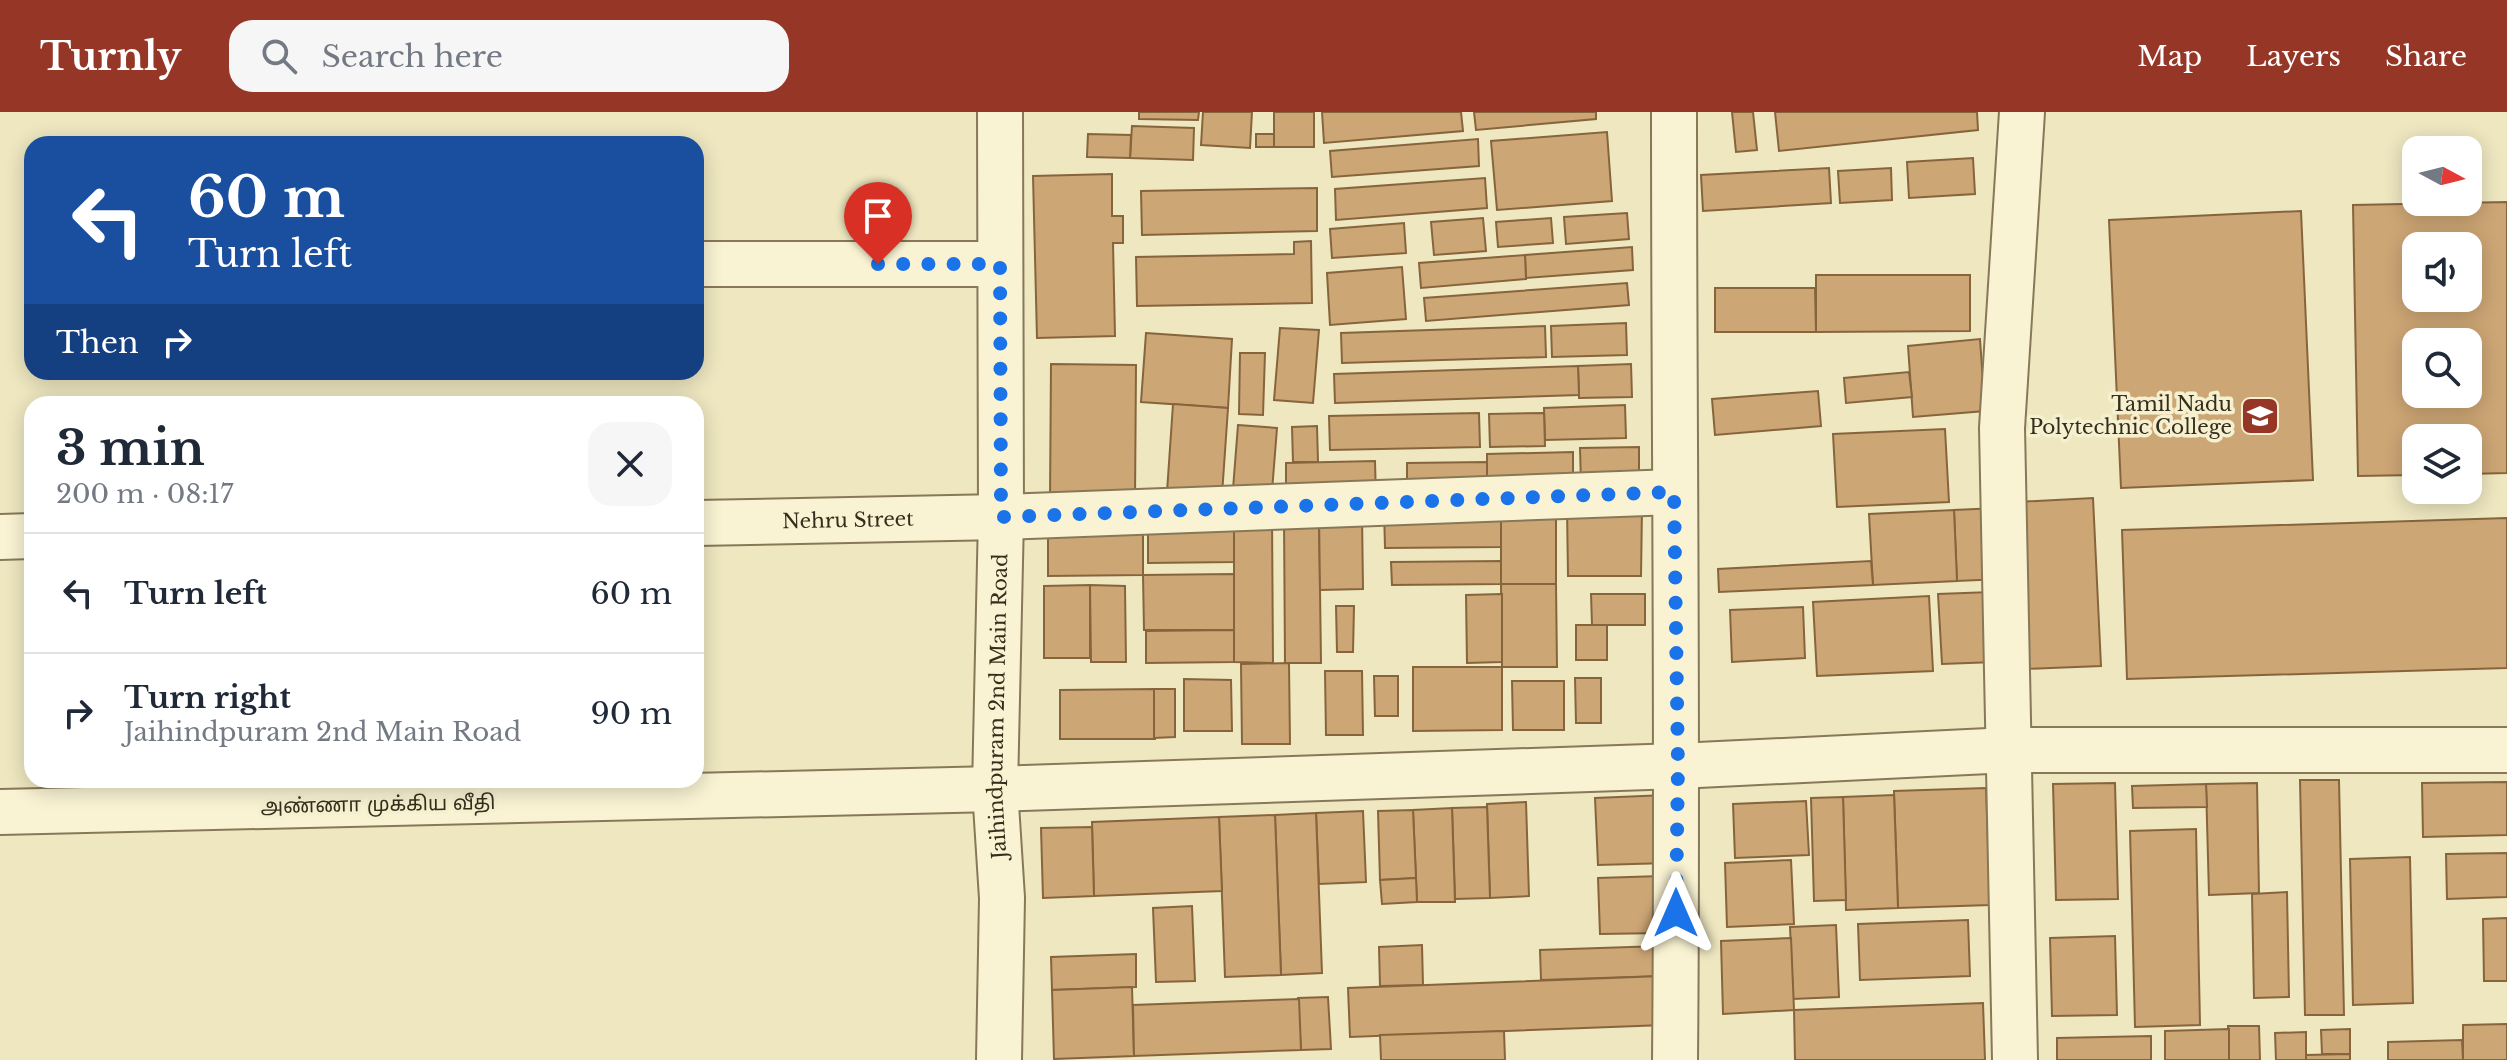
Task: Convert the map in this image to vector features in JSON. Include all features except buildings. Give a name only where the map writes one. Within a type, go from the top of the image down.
[{"type":"street","name":"Jaihindpuram 2nd Main Road","points":[[999,1060],[1002,898],[995,789],[1001,517],[1000,112]]},
{"type":"street","points":[[1674,112],[1678,766],[1675,1060]]},
{"type":"street","points":[[2015,1060],[2002,428],[2022,112]]},
{"type":"street","points":[[704,264],[1000,264]]},
{"type":"street","name":"Nehru Street","points":[[704,523],[1001,517],[1674,492]]},
{"type":"street","points":[[0,537],[24,536]]},
{"type":"street","name":"அண்ணா முக்கிய வீதி","points":[[0,812],[995,789],[1678,766],[2009,750],[2507,750]]},
{"type":"place","name":"Tamil Nadu Polytechnic College","points":[[2260,416]]},
{"type":"route","points":[[878,264],[1000,264],[1001,517],[1674,492],[1678,766],[1676,913]]}]
